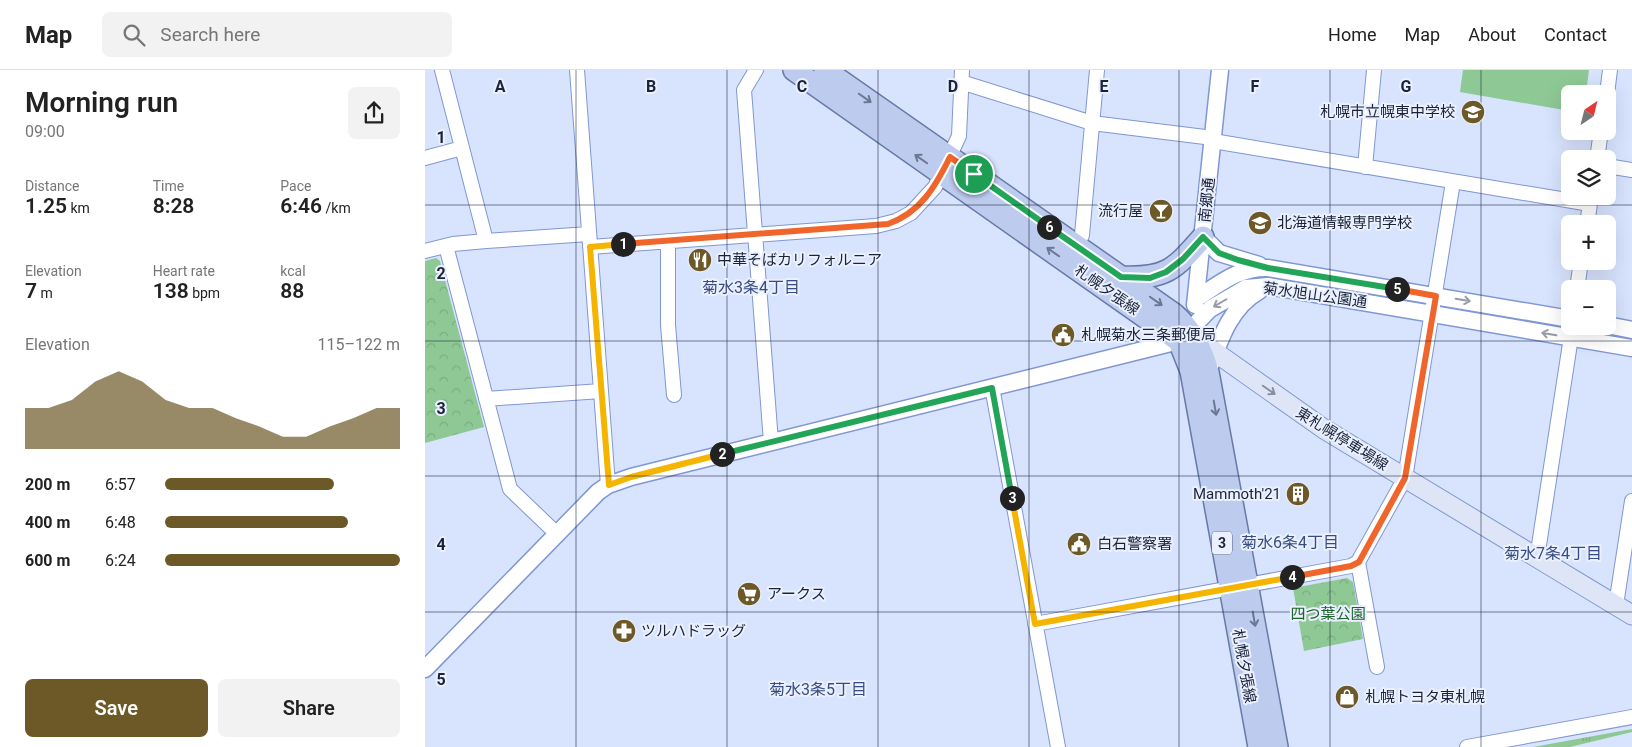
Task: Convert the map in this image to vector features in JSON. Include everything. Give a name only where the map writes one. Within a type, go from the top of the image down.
[{"type":"main road","name":"札幌夕張線","points":[[794,70],[1077,246],[1174,314],[1184,335],[1239,587],[1277,747]]},
{"type":"main road","name":"札幌夕張線","points":[[825,70],[946,165],[1184,335],[1212,362],[1259,747]]},
{"type":"main road","points":[[1121,277],[1150,278],[1166,272],[1183,259],[1203,237]]},
{"type":"main road","name":"東札幌停車場線","points":[[1212,362],[1624,610]]},
{"type":"street","points":[[442,70],[486,241]]},
{"type":"street","points":[[577,70],[609,485]]},
{"type":"street","points":[[756,70],[744,87],[771,442]]},
{"type":"street","points":[[1077,246],[1081,235],[1097,70]]},
{"type":"street","name":"南郷通","points":[[1184,335],[1197,298],[1220,70]]},
{"type":"street","points":[[1365,167],[1374,70]]},
{"type":"street","points":[[1608,85],[1610,70]]},
{"type":"street","points":[[425,251],[446,246],[486,241],[668,241],[888,224],[904,217],[918,207],[935,187],[946,165],[959,136],[961,76],[1091,123],[1213,140],[1453,182],[1561,196]]},
{"type":"street","points":[[425,158],[462,148]]},
{"type":"street","points":[[1616,167],[1632,170]]},
{"type":"street","points":[[1035,624],[1351,566],[1359,562],[1405,478],[1453,182]]},
{"type":"street","points":[[1203,237],[1219,253],[1268,268]]},
{"type":"street","points":[[668,241],[668,325],[674,395]]},
{"type":"street","points":[[446,246],[510,489],[557,534]]},
{"type":"street","name":"菊水旭山公園通","points":[[1197,298],[1238,272],[1254,268],[1268,268],[1561,317]]},
{"type":"street","points":[[1212,362],[1223,333],[1237,309],[1247,297],[1268,286]]},
{"type":"street","name":"菊水旭山公園通","points":[[1184,335],[1210,309],[1246,288],[1268,286],[1632,348]]},
{"type":"street","points":[[1616,327],[1632,330]]},
{"type":"street","points":[[425,669],[598,492],[609,485],[631,477],[992,388],[1184,335]]},
{"type":"street","points":[[1537,558],[1571,337]]},
{"type":"street","points":[[992,388],[1058,747]]},
{"type":"street","points":[[486,399],[601,391]]},
{"type":"street","points":[[1624,610],[1632,501]]},
{"type":"street","points":[[1359,562],[1377,667]]},
{"type":"street","points":[[1467,747],[1632,717]]},
{"type":"green space","points":[[1463,70],[1589,70],[1587,85],[1561,85],[1561,109],[1460,92]]},
{"type":"green space","points":[[436,258],[440,261],[484,427],[425,443],[425,261]]},
{"type":"green space","name":"四つ葉公園","points":[[1347,578],[1353,582],[1363,639],[1304,651],[1293,588]]},
{"type":"green space","points":[[1632,729],[1632,732],[1570,747],[1533,747]]},
{"type":"place","name":"札幌市立幌東中学校","points":[[1473,112]]},
{"type":"place","name":"流行屋","points":[[1161,211]]},
{"type":"place","name":"北海道情報専門学校","points":[[1260,223]]},
{"type":"place","name":"中華そばカリフォルニア","points":[[700,260]]},
{"type":"place","name":"札幌菊水三条郵便局","points":[[1063,335]]},
{"type":"place","name":"Mammoth'21","points":[[1298,494]]},
{"type":"place","name":"白石警察署","points":[[1079,544]]},
{"type":"place","name":"アークス","points":[[749,594]]},
{"type":"place","name":"ツルハドラッグ","points":[[624,631]]},
{"type":"place","name":"札幌トヨタ東札幌","points":[[1347,697]]},
{"type":"district","name":"菊水3条4丁目","points":[[751,287]]},
{"type":"district","name":"菊水6条4丁目","points":[[1290,542]]},
{"type":"district","name":"菊水7条4丁目","points":[[1553,553]]},
{"type":"district","name":"菊水3条5丁目","points":[[818,689]]},
{"type":"route","points":[[950,157],[974,174],[1121,277],[1150,278],[1158,276],[1183,259],[1203,237],[1219,253],[1268,268],[1436,296],[1405,478],[1359,562],[1351,566],[1035,624],[992,388],[631,477],[609,485],[590,247],[888,224],[904,217],[924,201],[935,187],[950,157]]}]
